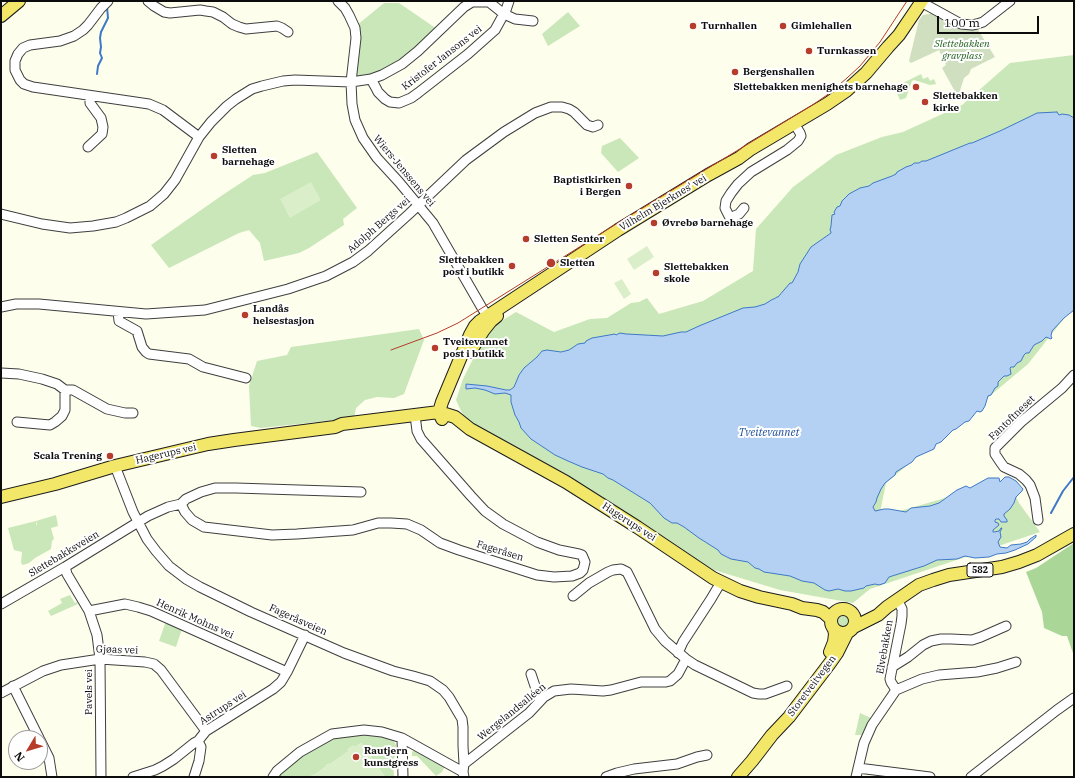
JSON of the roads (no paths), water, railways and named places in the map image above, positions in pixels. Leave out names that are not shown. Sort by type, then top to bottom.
[{"type":"main road","points":[[1,16],[16,2]]},
{"type":"main road","name":"Vilhelm Bjerknes' vei","points":[[443,416],[442,402],[475,326],[618,230],[708,175],[739,158],[846,91],[866,73],[899,35],[922,2]]},
{"type":"main road","name":"Hagerups vei","points":[[1,497],[55,484],[115,466],[208,444],[342,424],[415,418],[430,420],[443,416],[470,429],[566,482],[721,582],[740,591],[759,597],[823,612],[833,624]]},
{"type":"main road","name":"582","points":[[850,630],[878,615],[919,585],[949,574],[1002,567],[1019,562],[1037,555],[1074,534]]},
{"type":"main road","name":"Hagerups vei","points":[[792,604],[818,602],[845,610]]},
{"type":"main road","name":"582","points":[[845,610],[864,613],[887,607]]},
{"type":"main road","points":[[845,610],[855,616],[855,624],[850,630],[840,633],[833,624],[835,613],[845,610]]},
{"type":"main road","name":"Storetveitvegen","points":[[772,735],[783,717],[830,652],[835,634],[833,624]]},
{"type":"main road","name":"Storetveitvegen","points":[[738,777],[788,717],[837,654],[850,630]]},
{"type":"street","points":[[108,1],[88,25],[78,34],[60,41],[26,46],[18,54],[15,61],[16,74],[20,80],[24,84],[33,87],[149,104],[163,110],[199,137]]},
{"type":"street","points":[[148,1],[164,12],[200,10],[213,12],[236,26],[246,29],[277,26],[288,32]]},
{"type":"street","name":"Wiers-Jenssens vei","points":[[338,1],[345,8],[353,22],[355,32],[356,38],[351,82],[353,112],[363,138],[377,158],[433,223],[489,318]]},
{"type":"street","name":"Kristofer Jansons vei","points":[[372,79],[378,92],[390,102],[399,103],[408,100],[472,51],[488,36],[498,26],[509,1]]},
{"type":"street","points":[[922,2],[961,24],[972,25],[983,22],[1010,1]]},
{"type":"street","name":"Kristofer Jansons vei","points":[[1,214],[42,224],[70,228],[116,222],[150,206],[164,194],[175,180],[199,137],[211,122],[227,106],[246,93],[262,86],[283,80],[351,82],[372,79],[382,75],[402,64],[418,51],[464,7],[472,2],[489,2],[504,14],[516,19],[533,21]]},
{"type":"street","points":[[88,147],[102,134],[103,127],[101,118],[90,103],[90,96]]},
{"type":"street","name":"Adolph Bergs vei","points":[[1,307],[33,303],[146,314],[205,310],[274,293],[326,276],[352,262],[368,251],[466,160],[504,132],[540,110],[551,107],[562,107],[574,112],[587,125],[593,127],[598,125]]},
{"type":"street","points":[[744,208],[739,214],[729,216],[725,208],[726,201],[738,184],[751,172],[787,150],[798,141],[800,132],[794,123]]},
{"type":"street","points":[[118,312],[119,321],[137,331],[142,347],[146,352],[150,354],[189,359],[203,367],[246,378]]},
{"type":"street","points":[[1,373],[19,374],[42,379],[57,384],[65,390],[73,390],[107,410],[134,413]]},
{"type":"street","name":"Fantoftneset","points":[[1038,520],[1035,498],[1030,485],[1019,474],[1001,463],[995,454],[995,448],[1021,422],[1062,388],[1074,375]]},
{"type":"street","points":[[17,422],[50,425],[55,422],[62,416],[65,410],[65,390]]},
{"type":"street","name":"Fageråsen","points":[[181,504],[185,512],[192,520],[204,527],[272,535],[353,530],[378,523],[407,524],[421,530],[440,543],[537,575],[550,577],[572,576],[583,570],[585,562],[579,554],[559,550],[537,542],[502,524],[485,511],[421,439],[417,430],[415,418]]},
{"type":"street","name":"Fageråsveien","points":[[115,466],[133,512],[147,539],[169,566],[186,579],[251,612],[344,653],[375,666],[430,681],[443,690],[450,697],[462,719],[464,771]]},
{"type":"street","points":[[138,522],[168,507],[181,504],[193,495],[215,488],[361,492]]},
{"type":"street","name":"Slettebakksveien","points":[[1,604],[138,522]]},
{"type":"street","name":"Pavels vei","points":[[65,567],[67,574],[90,611],[97,635],[100,659],[101,777]]},
{"type":"street","points":[[573,596],[589,583],[608,572],[621,569],[627,572],[655,629],[678,653],[686,659],[695,665],[753,693],[765,694],[787,686]]},
{"type":"street","points":[[678,653],[683,642],[721,582]]},
{"type":"street","name":"Henrik Mohns vei","points":[[90,611],[125,604],[151,611],[287,672]]},
{"type":"street","name":"Elvebakken","points":[[896,690],[890,679],[902,616],[902,609],[900,605]]},
{"type":"street","points":[[892,667],[923,645],[932,641],[941,639],[972,640],[1006,626]]},
{"type":"street","name":"Astrups vei","points":[[133,777],[163,766],[198,741],[206,731],[273,689],[281,682],[287,672],[305,635]]},
{"type":"street","name":"Gjøas vei","points":[[1,694],[13,686],[43,671],[61,665],[100,659],[145,662],[154,664],[161,670],[206,731]]},
{"type":"street","name":"Wergelandsalléen","points":[[464,771],[530,713],[540,701],[549,694],[559,690],[571,689],[603,691],[640,682],[670,681],[678,674],[686,659]]},
{"type":"street","points":[[856,777],[864,743],[872,725],[896,690],[922,679],[939,674],[977,672],[1016,662]]},
{"type":"street","points":[[530,674],[540,701]]},
{"type":"street","points":[[13,686],[35,730]]},
{"type":"street","points":[[971,777],[1074,698]]},
{"type":"street","points":[[273,777],[277,771],[300,752],[332,734],[364,730],[382,732],[402,738],[464,771]]},
{"type":"street","points":[[402,738],[404,777]]},
{"type":"street","points":[[194,777],[199,761],[201,747],[198,741]]},
{"type":"street","points":[[606,777],[617,772],[678,764],[707,755]]},
{"type":"street","points":[[48,756],[52,777]]},
{"type":"street","points":[[858,768],[930,777]]},
{"type":"water","name":"Tveitevannet","points":[[1057,112],[1059,115],[1069,115],[1074,118],[1074,310],[1052,331],[1051,339],[1046,337],[1034,345],[1029,353],[1024,355],[1021,361],[1014,367],[1010,368],[1011,374],[1004,376],[998,382],[998,386],[991,395],[988,396],[982,411],[977,411],[969,421],[953,430],[941,442],[936,444],[934,449],[916,457],[912,462],[896,472],[895,475],[885,483],[881,489],[873,507],[875,511],[889,509],[906,512],[911,508],[930,506],[939,503],[957,490],[966,486],[970,488],[988,478],[999,478],[1000,482],[1005,477],[1009,477],[1016,481],[1023,489],[1016,497],[1010,509],[1004,514],[1007,522],[1001,522],[999,519],[996,519],[995,522],[999,525],[993,530],[993,532],[999,531],[1002,528],[1000,532],[1001,537],[998,542],[1000,547],[1007,548],[1011,545],[1027,542],[1036,535],[1036,537],[1028,544],[1006,553],[989,557],[975,558],[965,556],[957,559],[937,560],[924,566],[889,577],[885,583],[879,585],[875,584],[851,591],[838,589],[829,591],[825,590],[814,583],[802,581],[790,576],[764,572],[755,568],[748,562],[731,559],[721,554],[718,550],[684,527],[677,523],[672,523],[664,518],[650,503],[613,480],[603,474],[582,467],[555,455],[531,439],[521,428],[515,415],[511,402],[511,395],[505,393],[495,394],[475,388],[466,389],[466,384],[510,390],[514,387],[524,368],[542,351],[547,350],[561,352],[569,350],[578,344],[585,343],[592,338],[616,335],[620,333],[663,336],[686,332],[743,308],[765,304],[778,297],[790,283],[792,283],[798,272],[800,264],[811,247],[831,233],[832,215],[835,214],[834,212],[837,207],[840,206],[842,201],[849,194],[860,188],[869,186],[892,176],[914,163],[926,161],[972,143],[1037,113]]},
{"type":"waterway","points":[[97,74],[98,66],[102,58],[100,53],[101,32],[108,18],[107,7]]},
{"type":"waterway","points":[[1051,513],[1063,491],[1074,477]]},
{"type":"tram line","points":[[391,350],[437,333],[458,323],[621,221],[814,104],[827,95],[860,66],[880,42],[907,1]]},
{"type":"place","name":"Turnhallen","points":[[693,26]]},
{"type":"place","name":"Gimlehallen","points":[[783,26]]},
{"type":"place","name":"Turnkassen","points":[[809,51]]},
{"type":"place","name":"Bergenshallen","points":[[735,72]]},
{"type":"place","name":"Slettebakken menighets barnehage","points":[[916,87]]},
{"type":"place","name":"Slettebakken kirke","points":[[925,102]]},
{"type":"place","name":"Sletten barnehage","points":[[214,156]]},
{"type":"place","name":"Baptistkirken i Bergen","points":[[629,186]]},
{"type":"place","name":"Øvrebø barnehage","points":[[654,223]]},
{"type":"place","name":"Sletten Senter","points":[[526,239]]},
{"type":"place","name":"Sletten","points":[[551,263]]},
{"type":"place","name":"Slettebakken post i butikk","points":[[512,266]]},
{"type":"place","name":"Slettebakken skole","points":[[656,273]]},
{"type":"place","name":"Landås helsestasjon","points":[[245,315]]},
{"type":"place","name":"Tveitevannet post i butikk","points":[[435,348]]},
{"type":"place","name":"Scala Trening","points":[[110,456]]},
{"type":"place","name":"Rautjern kunstgress","points":[[356,757]]},
{"type":"park label","name":"Slettebakken gravplass","points":[[962,50]]}]
